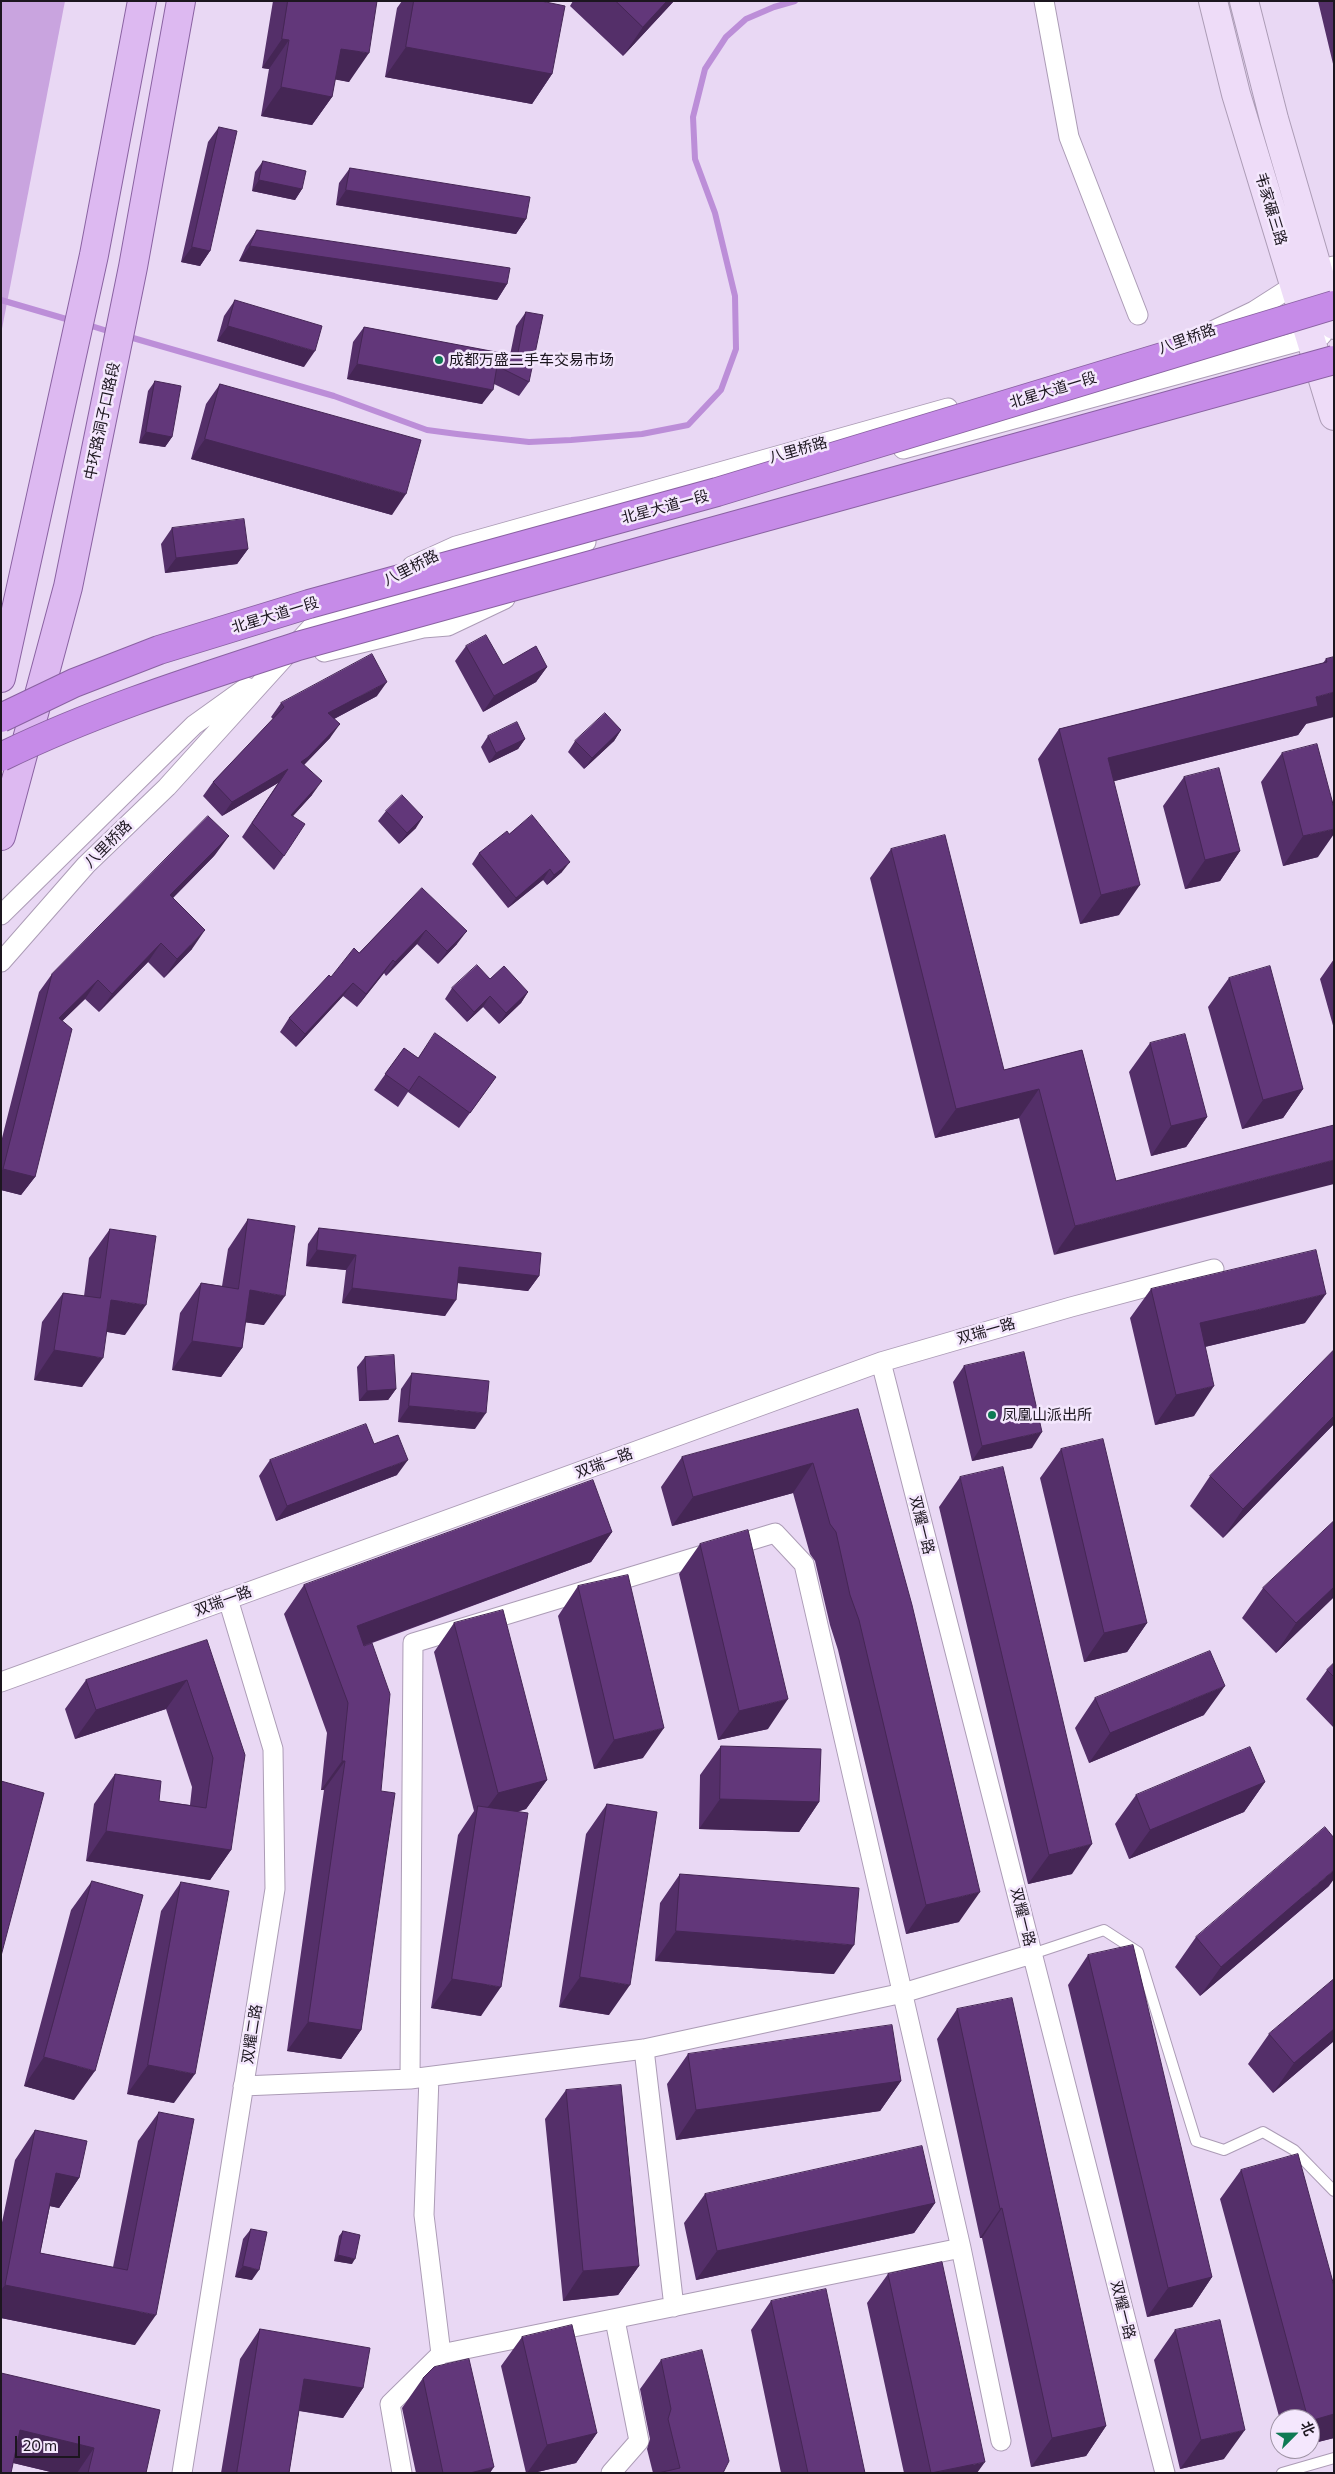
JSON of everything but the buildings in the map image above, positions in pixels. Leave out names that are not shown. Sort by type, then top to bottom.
[{"type":"highway","name":"北星大道一段","points":[[1,718],[74,683],[159,650],[309,604],[717,492],[1334,305]]},
{"type":"highway","points":[[1,757],[56,730],[156,692],[298,646],[1330,374]]},
{"type":"main road","points":[[1,678],[22,590],[65,381],[94,255],[142,1]]},
{"type":"main road","name":"中环路洞子口路段","points":[[1,836],[68,587],[133,267],[182,1]]},
{"type":"main road","name":"韦家碾三路","points":[[1213,1],[1236,94],[1294,286],[1321,336],[1330,374],[1334,416]]},
{"type":"main road","name":"韦家碾三路","points":[[1244,1],[1274,119],[1326,268],[1334,324]]},
{"type":"street","points":[[1044,1],[1070,137],[1138,315]]},
{"type":"street","name":"八里桥路","points":[[1,962],[86,865],[167,786],[320,618],[397,572],[456,546],[1196,339],[1254,311],[1326,268]]},
{"type":"street","name":"八里桥路","points":[[1,915],[194,725],[279,664],[329,625],[369,608],[468,577],[825,471],[1321,336]]},
{"type":"street","name":"八里桥路","points":[[279,664],[423,628],[448,626],[612,553],[1275,384],[1330,374]]},
{"type":"street","name":"双瑞一路","points":[[1,1682],[881,1362],[1071,1306],[1214,1269]]},
{"type":"street","name":"双耀一路","points":[[881,1362],[1165,2473]]},
{"type":"street","points":[[410,2080],[414,1643],[775,1533],[804,1564],[961,2248],[1001,2441]]},
{"type":"street","name":"双耀二路","points":[[182,2473],[275,1889],[273,1749],[228,1599]]},
{"type":"street","points":[[243,2086],[410,2080],[644,2048],[903,1993],[1032,1954]]},
{"type":"street","points":[[644,2048],[674,2308]]},
{"type":"street","points":[[429,2077],[424,2215],[441,2354]]},
{"type":"street","points":[[402,2473],[390,2404],[441,2354],[961,2248]]},
{"type":"street","points":[[611,2473],[640,2442],[615,2320]]},
{"type":"lane","points":[[1032,1954],[1104,1930],[1138,1952],[1196,2141],[1224,2150],[1263,2132],[1294,2150],[1334,2191]]},
{"type":"lane","points":[[1282,2473],[1334,2458]]},
{"type":"shaded area","points":[[1,1],[65,1],[1,334]]},
{"type":"waterway","points":[[126,336],[334,396],[427,430],[529,442],[642,434],[688,425],[721,390],[736,349],[735,296],[715,213],[695,159],[693,117],[705,69],[726,37],[746,19],[774,7],[795,1]]},
{"type":"waterway","points":[[1,300],[73,321]]},
{"type":"waterway","points":[[85,324],[114,333]]},
{"type":"place","name":"成都万盛二手车交易市场","points":[[439,360]]},
{"type":"place","name":"凤凰山派出所","points":[[992,1415]]}]
